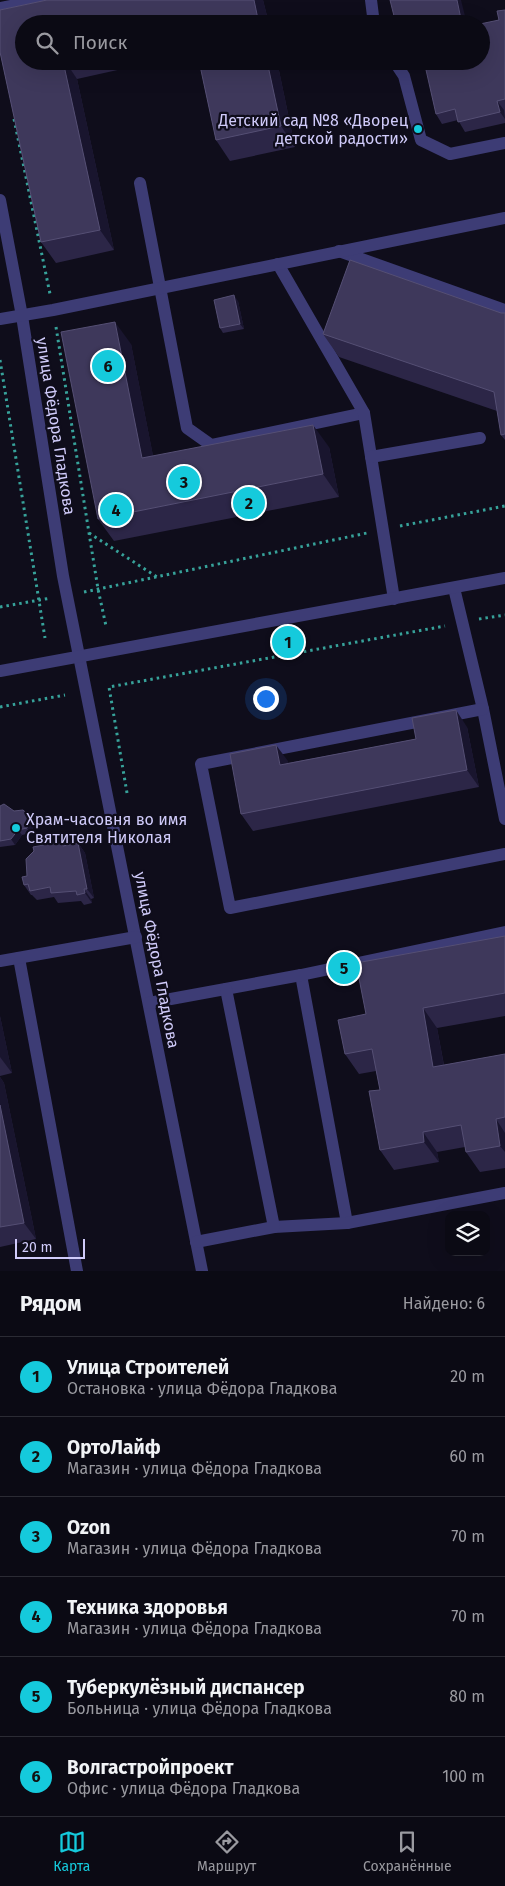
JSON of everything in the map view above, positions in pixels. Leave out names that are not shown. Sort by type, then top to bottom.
[{"type":"street","points":[[0,8],[42,0]]},
{"type":"street","points":[[371,0],[373,15]]},
{"type":"street","points":[[400,70],[404,76],[421,140],[450,154],[505,144]]},
{"type":"street","points":[[140,184],[188,428],[211,445],[364,413]]},
{"type":"street","name":"улица Фёдора Гладкова","points":[[0,200],[22,316],[63,576],[202,1271]]},
{"type":"street","points":[[0,319],[505,218]]},
{"type":"street","points":[[339,251],[505,310]]},
{"type":"street","points":[[278,264],[364,413],[394,599]]},
{"type":"street","points":[[371,458],[480,438]]},
{"type":"street","points":[[0,671],[505,578]]},
{"type":"street","points":[[454,588],[483,709],[505,819]]},
{"type":"street","points":[[483,709],[202,764],[230,908],[505,854]]},
{"type":"street","points":[[149,1004],[301,975],[505,932]]},
{"type":"street","points":[[0,961],[136,937]]},
{"type":"street","points":[[19,958],[77,1271]]},
{"type":"street","points":[[301,975],[347,1223]]},
{"type":"street","points":[[226,989],[274,1227]]},
{"type":"street","points":[[196,1242],[274,1227],[347,1223],[505,1193]]},
{"type":"path","points":[[0,360],[45,638]]},
{"type":"path","points":[[106,626],[98,589],[505,506]]},
{"type":"path","points":[[89,532],[157,577]]},
{"type":"path","points":[[109,687],[505,614]]},
{"type":"path","points":[[0,707],[65,695]]},
{"type":"building","points":[[47,0],[254,0],[257,15],[15,15],[15,70],[65,70],[100,230],[41,242],[0,52],[0,10]]},
{"type":"building","points":[[390,0],[457,0],[460,15],[394,15]]},
{"type":"building","points":[[505,10],[505,99],[497,101],[500,112],[458,122],[455,109],[436,114],[426,70],[490,70],[490,22],[499,20],[497,11]]},
{"type":"building","points":[[201,70],[269,70],[281,126],[216,140]]},
{"type":"building","points":[[350,260],[505,313],[505,434],[501,435],[494,392],[323,334]]},
{"type":"building","points":[[234,295],[240,324],[220,328],[214,300]]},
{"type":"building","points":[[115,322],[142,458],[313,425],[323,474],[98,519],[61,332]]},
{"type":"building","points":[[456,710],[467,770],[241,814],[230,754],[276,745],[280,765],[416,739],[412,718]]},
{"type":"building","name":"Храм-часовня во имя Святителя Николая","points":[[4,804],[14,811],[23,810],[31,817],[27,828],[18,830],[11,839],[0,841],[0,806]]},
{"type":"building","points":[[62,841],[63,846],[78,843],[87,889],[84,889],[85,893],[77,895],[76,891],[51,893],[50,887],[30,891],[28,884],[24,885],[22,877],[27,876],[26,859],[34,851],[33,847]]},
{"type":"building","points":[[505,936],[505,993],[423,1008],[433,1067],[505,1054],[505,1117],[496,1119],[500,1146],[466,1152],[461,1125],[423,1132],[424,1142],[380,1150],[369,1091],[380,1090],[372,1049],[345,1054],[338,1020],[366,1014],[356,963]]},
{"type":"building","points":[[0,1105],[24,1223],[0,1227]]},
{"type":"place","name":"Детский сад №8 «Дворец детской радости»","points":[[418,129]]},
{"type":"place","name":"Волгастройпроект","points":[[108,366]]},
{"type":"place","name":"Ozon","points":[[184,482]]},
{"type":"place","name":"ОртоЛайф","points":[[249,503]]},
{"type":"place","name":"Техника здоровья","points":[[116,510]]},
{"type":"place","name":"Улица Строителей","points":[[288,642]]},
{"type":"place","name":"Храм-часовня во имя Святителя Николая","points":[[16,828]]},
{"type":"place","name":"Туберкулёзный диспансер","points":[[344,968]]}]
